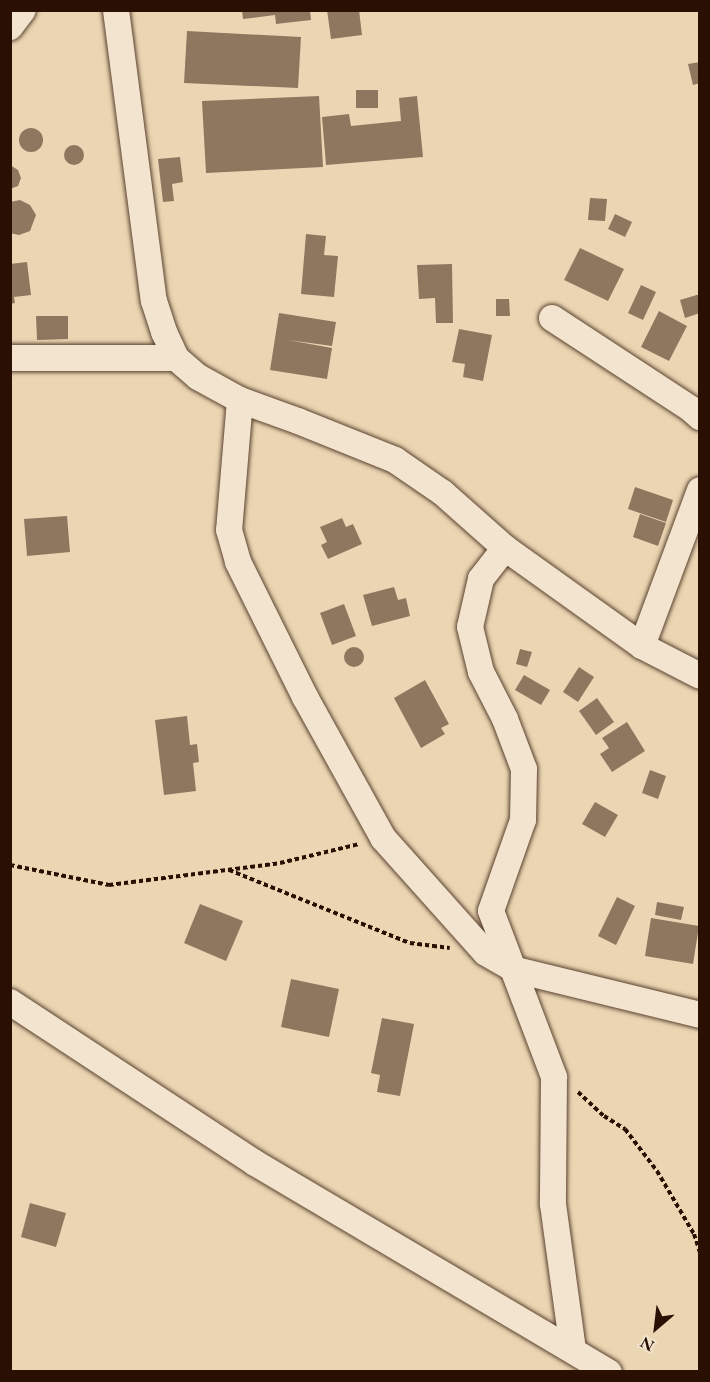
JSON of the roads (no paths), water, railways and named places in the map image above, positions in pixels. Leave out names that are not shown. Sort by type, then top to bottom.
[{"type":"street","points":[[10,27],[23,10]]},
{"type":"street","points":[[116,10],[154,301],[164,332],[176,358],[198,377],[240,400],[298,420],[395,460],[442,493],[504,548],[642,646],[699,676]]},
{"type":"street","points":[[552,318],[691,409],[699,417]]},
{"type":"street","points":[[10,358],[176,358]]},
{"type":"street","points":[[240,400],[228,530],[238,562],[305,696],[383,838],[486,953],[516,969],[699,1015]]},
{"type":"street","points":[[642,646],[699,490]]},
{"type":"street","points":[[504,548],[481,579],[470,627],[482,672],[505,719],[524,769],[523,820],[491,911],[516,969],[554,1077],[553,1204],[573,1350]]},
{"type":"street","points":[[10,1002],[255,1163],[609,1371]]}]
